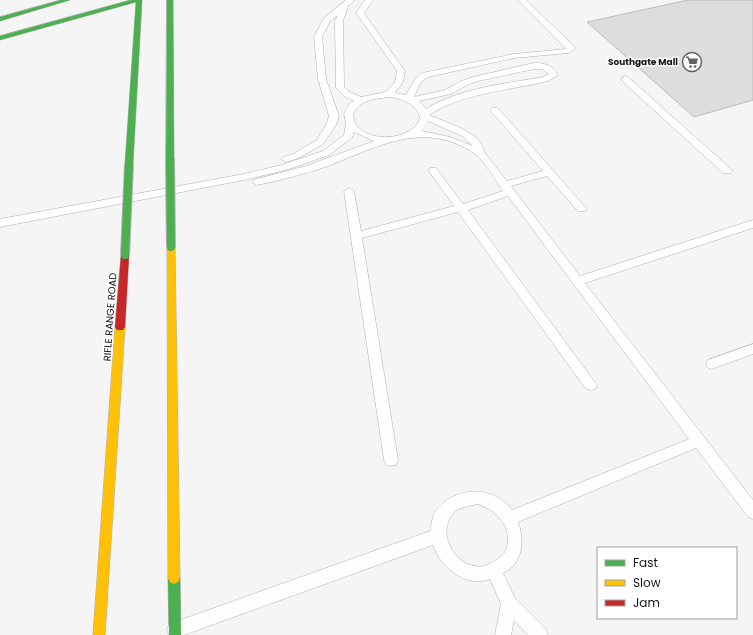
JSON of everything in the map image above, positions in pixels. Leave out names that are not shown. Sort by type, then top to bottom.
[{"type":"main road","points":[[0,19],[67,0]]},
{"type":"main road","points":[[0,38],[138,0]]},
{"type":"main road","name":"RIFLE RANGE ROAD","points":[[98,635],[125,255],[138,0]]},
{"type":"main road","points":[[170,0],[170,158],[175,632]]},
{"type":"lane","points":[[369,0],[360,14],[401,71],[399,82],[389,94]]},
{"type":"lane","points":[[410,99],[418,79],[425,75],[514,56],[568,51],[572,48],[522,0]]},
{"type":"lane","points":[[349,2],[339,20],[340,88],[347,94],[360,100]]},
{"type":"lane","points":[[208,183],[296,156],[320,142],[332,125],[334,116],[322,79],[318,37],[327,20],[349,2]]},
{"type":"lane","points":[[208,183],[245,184],[287,176],[319,166],[361,148],[412,134],[420,128],[425,115],[433,106],[453,99],[545,79],[554,75],[552,70],[544,66],[534,66],[476,79],[464,83],[448,92],[410,99]]},
{"type":"lane","points":[[625,79],[727,171]]},
{"type":"lane","points":[[334,116],[350,110],[360,100],[376,95],[389,94],[410,99],[420,106],[425,115],[472,138],[479,146],[480,153]]},
{"type":"lane","points":[[0,223],[244,177],[283,168],[326,153],[349,136],[350,124],[348,117],[350,110]]},
{"type":"lane","points":[[495,110],[582,209]]},
{"type":"lane","points":[[350,124],[364,136],[389,140]]},
{"type":"lane","points":[[412,134],[433,135],[467,145],[480,153],[753,512]]},
{"type":"lane","points":[[433,170],[591,385]]},
{"type":"lane","points":[[356,236],[461,208],[549,172]]},
{"type":"lane","points":[[348,191],[391,460]]},
{"type":"lane","points":[[578,281],[753,224]]},
{"type":"lane","points":[[712,364],[753,350]]},
{"type":"lane","points":[[510,518],[699,440]]},
{"type":"lane","points":[[476,497],[489,500],[501,507],[510,518],[514,529],[515,542],[512,554],[504,564],[494,571],[481,573],[468,572],[457,567],[447,558],[440,548],[437,536],[438,523],[443,512],[452,503],[464,498],[476,497]]},
{"type":"lane","points":[[175,632],[437,536]]},
{"type":"lane","points":[[494,571],[509,604],[540,635]]},
{"type":"lane","points":[[503,635],[509,604]]},
{"type":"building","name":"Southgate Mall","points":[[688,0],[753,0],[753,100],[694,117],[587,22]]},
{"type":"traffic: fast","points":[[0,19],[67,0]]},
{"type":"traffic: fast","points":[[0,38],[137,0]]},
{"type":"traffic: fast","points":[[129,164],[139,0]]},
{"type":"traffic: fast","points":[[170,0],[170,158]]},
{"type":"traffic: fast","points":[[170,158],[171,247]]},
{"type":"traffic: fast","points":[[125,255],[129,164]]},
{"type":"traffic: fast","points":[[174,578],[175,635]]},
{"type":"traffic: slow","points":[[171,247],[174,578]]},
{"type":"traffic: slow","points":[[99,635],[120,327]]},
{"type":"traffic: jam","points":[[120,327],[125,255]]},
{"type":"place","name":"Southgate Mall","points":[[692,62]]}]
